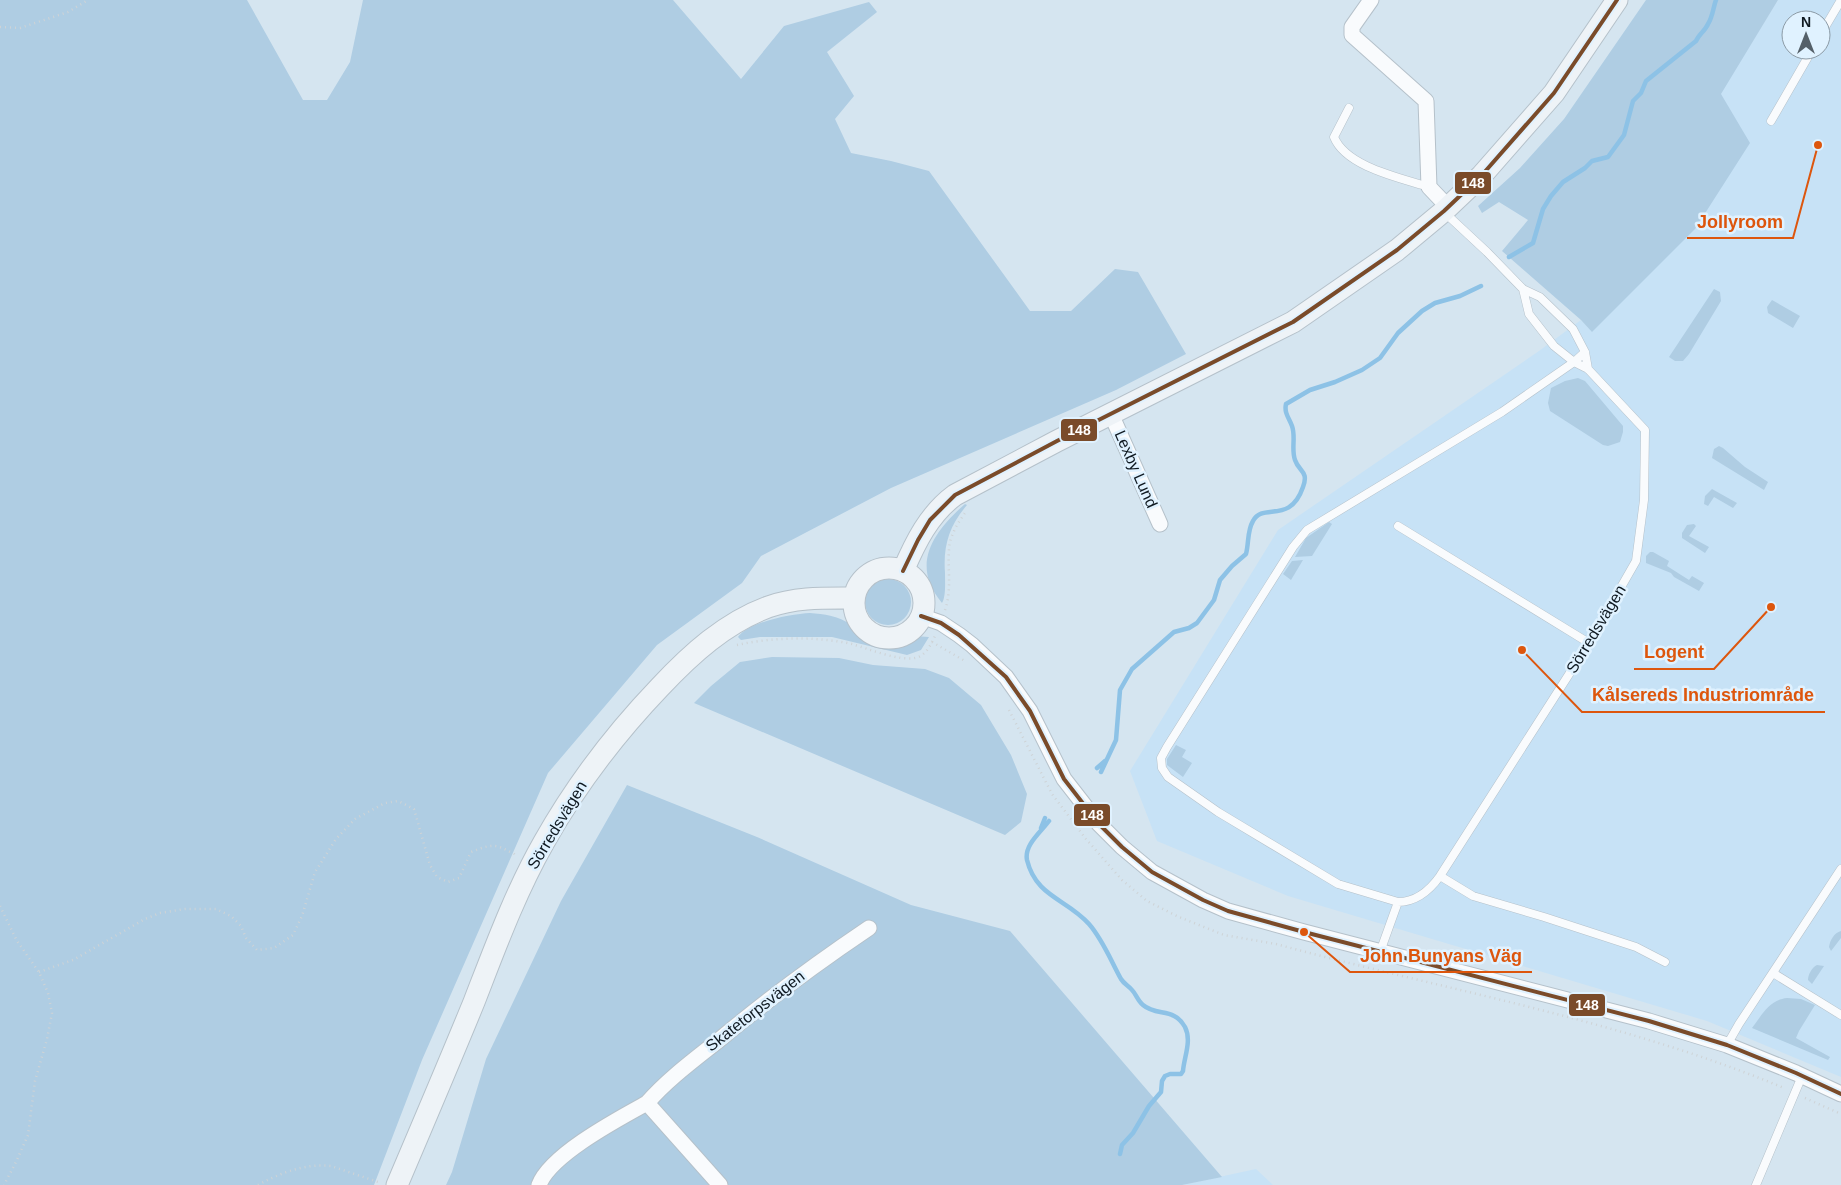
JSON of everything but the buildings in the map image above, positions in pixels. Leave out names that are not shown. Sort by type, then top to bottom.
[{"type":"street","points":[[1371,0],[1352,27],[1352,35],[1426,101],[1428,187],[1446,209]]},
{"type":"street","points":[[903,571],[910,552],[928,521],[947,501],[974,483],[1293,322],[1376,266],[1446,209],[1482,175],[1554,93],[1617,0]]},
{"type":"street","name":"Lexby Lund","points":[[1111,414],[1160,524]]},
{"type":"street","points":[[931,619],[914,626],[904,634],[892,638],[880,637],[868,631],[859,622],[854,611],[854,598],[860,583],[872,572],[887,568],[903,571],[916,580],[921,590],[924,606],[931,619],[972,644],[1017,689],[1064,779],[1099,824],[1122,847],[1152,872],[1203,900],[1228,910],[1380,952],[1640,1019],[1727,1045],[1841,1094]]},
{"type":"street","name":"Sörredsvägen","points":[[398,1185],[446,1072],[509,914],[543,843],[566,805],[617,735],[676,670],[709,641],[730,626],[768,607],[792,601],[814,598],[854,598]]},
{"type":"street","name":"Skatetorpsvägen","points":[[538,1185],[548,1170],[560,1159],[614,1121],[647,1103],[661,1086],[733,1028],[810,968],[869,928]]},
{"type":"street","points":[[647,1103],[720,1185]]},
{"type":"lane","points":[[1831,17],[1841,0]]},
{"type":"lane","points":[[1770,121],[1806,60]]},
{"type":"lane","points":[[1349,108],[1334,137],[1337,145],[1346,154],[1369,167],[1428,187]]},
{"type":"lane","points":[[1446,209],[1523,289],[1540,297],[1573,330],[1585,352],[1588,369]]},
{"type":"lane","name":"Sörredsvägen","points":[[1398,902],[1414,900],[1434,885],[1589,643],[1636,561],[1644,500],[1645,430],[1588,369],[1574,362],[1554,346],[1529,314],[1523,289]]},
{"type":"lane","points":[[1380,952],[1398,902],[1338,884],[1218,812],[1168,777],[1162,768],[1161,758],[1288,555],[1307,530],[1502,412],[1574,362],[1585,352]]},
{"type":"lane","points":[[1398,526],[1589,643]]},
{"type":"lane","points":[[1727,1045],[1841,869]]},
{"type":"lane","points":[[1440,876],[1473,896],[1544,917],[1636,948],[1666,962]]},
{"type":"lane","points":[[1773,973],[1841,1015]]},
{"type":"lane","points":[[1756,1185],[1802,1076]]},
{"type":"path","points":[[0,27],[20,28],[68,12],[88,0]]},
{"type":"path","points":[[734,646],[764,640],[810,639],[850,644],[896,656],[915,658],[926,651],[932,642],[931,619],[949,595],[951,541],[959,521],[970,506]]},
{"type":"path","points":[[38,972],[73,960],[145,919],[160,913],[185,909],[216,909],[231,916],[241,926],[246,938],[257,950],[274,948],[293,935],[302,916],[315,872],[336,839],[355,819],[385,803],[398,802],[414,809],[430,865],[436,877],[448,882],[459,878],[471,852],[484,847],[498,845],[514,854],[526,878]]},
{"type":"path","points":[[0,906],[17,941],[38,972],[48,993],[52,1013],[35,1081],[28,1136],[4,1185]]},
{"type":"path","points":[[258,1185],[268,1179],[303,1167],[323,1165],[331,1166],[384,1185]]},
{"type":"shaded area","points":[[0,0],[247,0],[303,100],[327,100],[350,62],[363,0],[673,0],[741,79],[784,26],[869,2],[877,12],[827,52],[854,96],[835,119],[851,153],[929,171],[1030,311],[1071,311],[1115,269],[1138,272],[1186,354],[1116,390],[891,488],[761,556],[742,583],[657,645],[548,773],[422,1060],[374,1185],[0,1185]]},
{"type":"shaded area","points":[[1646,0],[1778,0],[1721,94],[1750,143],[1695,229],[1592,332],[1581,320],[1502,251],[1528,220],[1499,202],[1482,213],[1478,206],[1520,168],[1564,119]]},
{"type":"shaded area","points":[[1778,0],[1841,0],[1841,1077],[1707,1021],[1288,896],[1157,841],[1130,771],[1278,530],[1539,351],[1581,320],[1592,331],[1720,94]]},
{"type":"shaded area","points":[[1714,289],[1720,292],[1721,301],[1689,354],[1683,361],[1675,361],[1669,357]]},
{"type":"shaded area","points":[[1772,300],[1800,316],[1793,328],[1768,313],[1767,307]]},
{"type":"shaded area","points":[[1578,378],[1585,381],[1623,426],[1620,442],[1608,446],[1603,445],[1550,411],[1548,403],[1551,388],[1565,381]]},
{"type":"shaded area","points":[[1719,446],[1745,467],[1768,482],[1764,490],[1712,458],[1714,449]]},
{"type":"shaded area","points":[[1712,489],[1737,503],[1733,508],[1714,497],[1708,506],[1704,504],[1705,496]]},
{"type":"shaded area","points":[[965,504],[967,505],[956,521],[946,545],[945,593],[942,603],[932,589],[928,575],[927,562],[929,550],[943,526]]},
{"type":"shaded area","points":[[1329,522],[1332,524],[1312,556],[1295,557],[1306,538]]},
{"type":"shaded area","points":[[1694,524],[1696,526],[1689,536],[1709,547],[1705,553],[1682,538],[1682,533],[1687,525]]},
{"type":"shaded area","points":[[1653,552],[1669,561],[1667,566],[1689,580],[1692,576],[1704,583],[1699,591],[1674,577],[1671,573],[1646,563],[1646,556]]},
{"type":"shaded area","points":[[1303,560],[1291,580],[1283,574],[1292,561]]},
{"type":"shaded area","points":[[888,579],[901,583],[907,589],[911,602],[907,615],[901,621],[888,625],[875,621],[869,615],[865,602],[869,589],[875,583]]},
{"type":"shaded area","points":[[810,613],[842,619],[862,636],[876,644],[888,645],[911,638],[929,637],[921,650],[907,655],[832,637],[760,637],[741,640],[738,637],[743,632],[760,623],[792,615]]},
{"type":"shaded area","points":[[772,657],[839,658],[873,665],[925,669],[949,678],[981,705],[1011,755],[1027,794],[1021,822],[1005,835],[694,703],[740,662]]},
{"type":"shaded area","points":[[1176,745],[1186,750],[1182,757],[1192,763],[1183,777],[1167,765],[1167,759]]},
{"type":"shaded area","points":[[627,785],[757,837],[911,905],[1010,931],[1222,1177],[1182,1185],[446,1185],[452,1172],[486,1059],[561,901]]},
{"type":"shaded area","points":[[1841,931],[1841,938],[1831,951],[1829,947],[1831,939],[1836,933]]},
{"type":"shaded area","points":[[1817,965],[1824,966],[1812,984],[1808,980],[1809,976],[1812,969]]},
{"type":"shaded area","points":[[1787,998],[1801,999],[1815,1005],[1796,1038],[1830,1057],[1828,1060],[1752,1028],[1771,1005]]},
{"type":"shaded area","points":[[1256,1169],[1273,1185],[1182,1185]]},
{"type":"waterway","points":[[1509,257],[1533,243],[1543,209],[1563,182],[1585,168],[1592,161],[1608,157],[1624,135],[1633,101],[1641,93],[1646,81],[1696,41],[1710,21],[1716,0]]},
{"type":"waterway","points":[[1101,772],[1116,740],[1120,690],[1132,669],[1174,632],[1189,628],[1197,623],[1214,600],[1220,580],[1246,554],[1250,529],[1257,516],[1284,509],[1291,506],[1298,499],[1305,478],[1294,456],[1293,430],[1286,413],[1286,404],[1310,390],[1335,382],[1362,370],[1380,358],[1398,333],[1422,311],[1435,303],[1460,296],[1481,286]]},
{"type":"waterway","points":[[1097,768],[1105,761]]},
{"type":"waterway","points":[[1041,828],[1045,818]]},
{"type":"waterway","points":[[1049,821],[1034,839],[1027,854],[1031,872],[1037,882],[1089,924],[1103,944],[1121,979],[1141,1003],[1148,1009],[1171,1014],[1176,1017],[1181,1021],[1187,1032],[1188,1043],[1183,1071],[1181,1074],[1165,1076],[1162,1081],[1161,1092],[1149,1106],[1133,1133],[1122,1145],[1120,1154]]},
{"type":"transit line","name":"148","points":[[903,571],[930,520],[955,495],[1057,441],[1293,322],[1397,250],[1444,211],[1482,175],[1554,93],[1617,0]]},
{"type":"transit line","name":"148","points":[[921,616],[941,623],[959,635],[1006,677],[1030,711],[1064,779],[1099,824],[1122,847],[1152,872],[1203,900],[1228,911],[1304,932],[1649,1021],[1727,1045],[1796,1073],[1841,1094]]},
{"type":"place","name":"Jollyroom","points":[[1818,145]]},
{"type":"place","name":"Logent","points":[[1771,607]]},
{"type":"place","name":"Kålsereds Industriområde","points":[[1522,650]]},
{"type":"place","name":"John Bunyans Väg","points":[[1304,932]]}]
